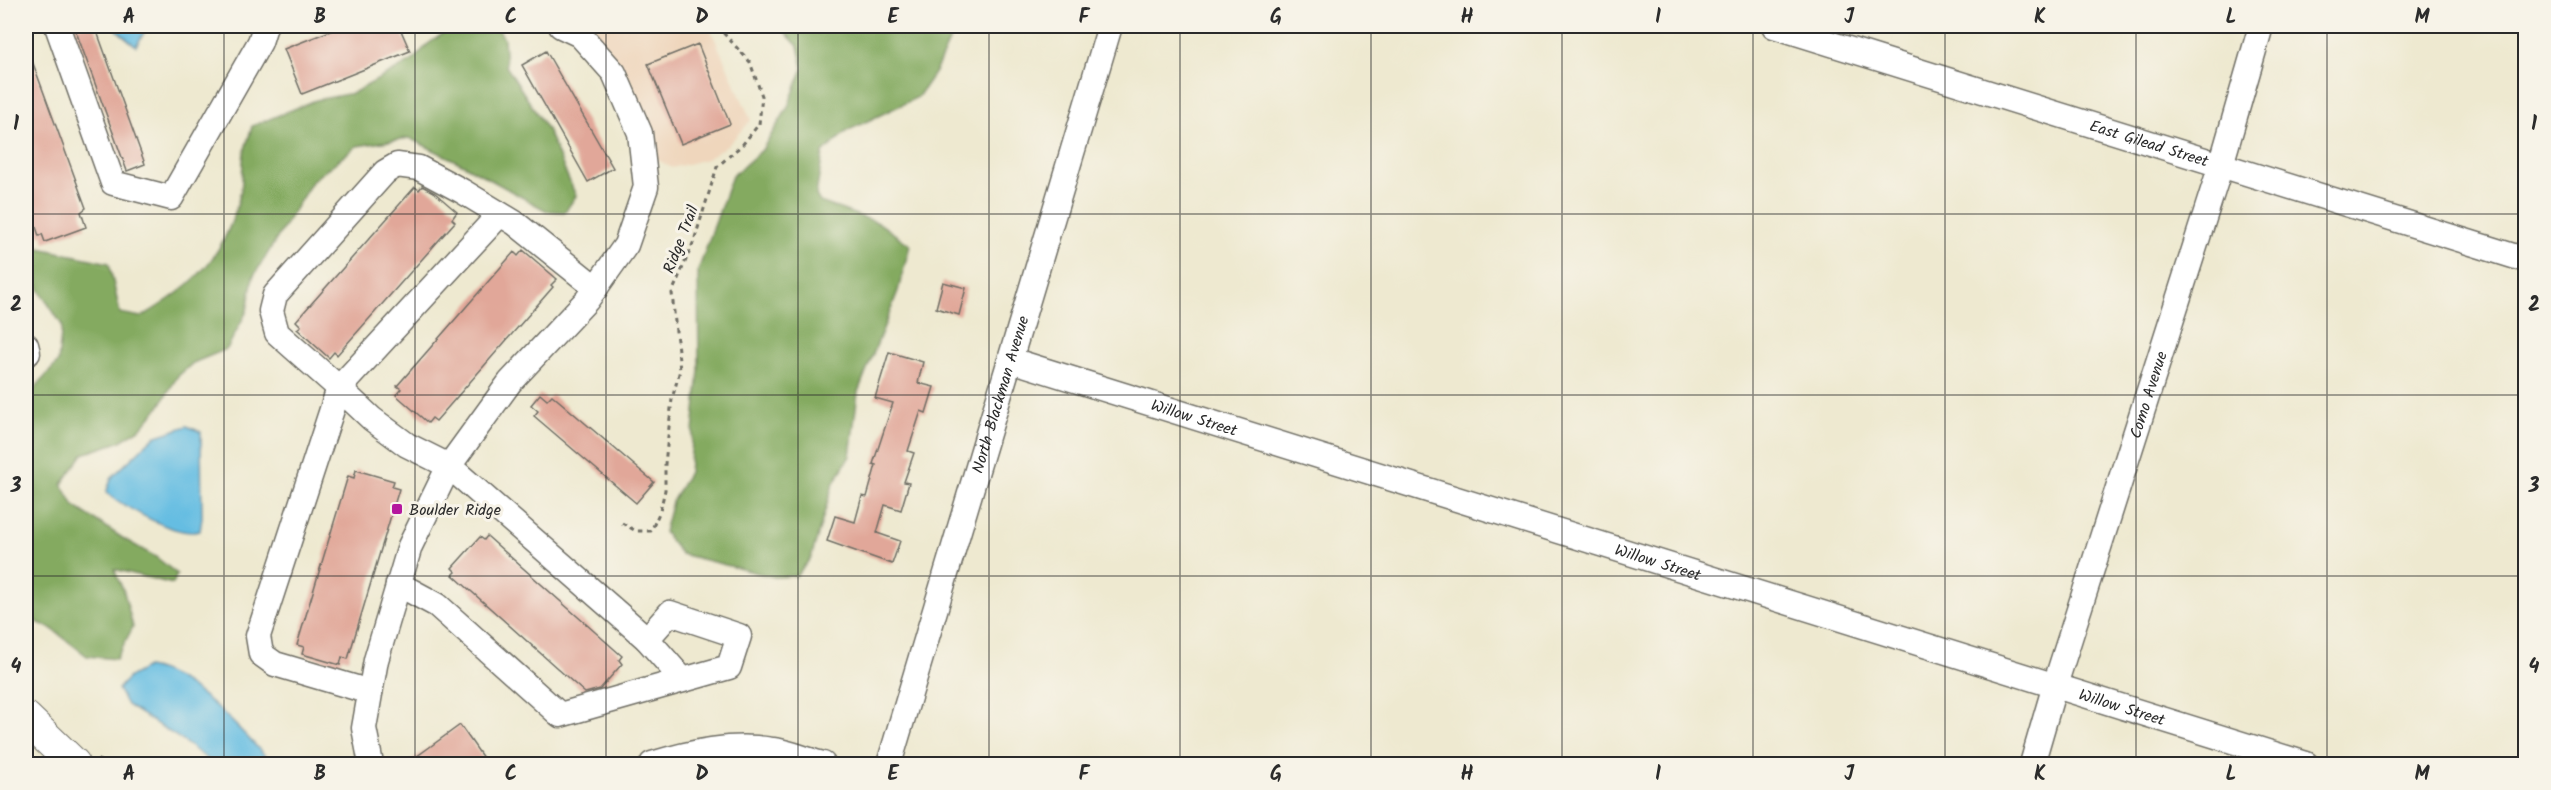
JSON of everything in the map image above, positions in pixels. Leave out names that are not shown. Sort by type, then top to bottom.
[{"type":"main road","points":[[26,718],[74,765]]},
{"type":"street","points":[[57,26],[112,183],[171,198],[260,42],[265,26]]},
{"type":"street","points":[[371,765],[364,728],[370,692],[376,660],[410,546],[449,466],[510,382],[587,300],[626,244],[645,187],[640,133],[614,73],[580,35],[561,26]]},
{"type":"street","name":"North Blackman Avenue","points":[[889,765],[1110,26]]},
{"type":"street","name":"East Gilead Street","points":[[1774,26],[2526,260]]},
{"type":"street","name":"Como Avenue","points":[[2032,765],[2055,685],[2221,165],[2261,26]]},
{"type":"street","points":[[596,288],[501,214],[420,168],[397,165],[385,172],[275,295],[271,311],[277,333],[372,419],[407,445],[449,466],[647,639],[682,680]]},
{"type":"street","points":[[370,692],[275,664],[261,654],[258,636],[339,387],[501,214]]},
{"type":"street","points":[[26,345],[28,353],[26,354]]},
{"type":"street","name":"Willow Street","points":[[1011,360],[2306,765]]},
{"type":"street","points":[[399,584],[437,605],[560,715],[729,667],[739,636],[670,613],[647,639]]},
{"type":"street","points":[[652,765],[686,753],[723,748],[774,750],[823,765]]},
{"type":"path","name":"Ridge Trail","points":[[622,523],[636,531],[651,531],[660,512],[665,490],[665,464],[672,399],[680,369],[672,293],[694,241],[717,167],[743,144],[759,124],[762,96],[750,62],[717,26]]},
{"type":"shaded area","points":[[591,26],[709,26],[751,120],[729,144],[707,159],[672,168],[653,157],[645,121],[631,82]]},
{"type":"green space","points":[[497,26],[504,39],[506,66],[547,129],[576,196],[565,212],[547,211],[409,138],[357,146],[313,180],[253,277],[247,311],[227,349],[193,363],[177,377],[159,407],[140,429],[119,442],[83,454],[62,484],[74,506],[156,557],[177,574],[173,584],[114,569],[124,592],[133,627],[116,659],[87,656],[52,629],[26,617],[26,398],[58,362],[62,325],[39,290],[33,259],[34,247],[109,263],[120,313],[141,317],[178,293],[193,280],[218,250],[235,213],[241,190],[244,153],[252,126],[316,100],[353,93],[412,61],[428,44],[451,28]]},
{"type":"green space","points":[[779,26],[956,26],[935,72],[918,97],[847,131],[823,153],[816,195],[820,202],[879,223],[910,245],[898,291],[858,392],[850,456],[833,484],[811,558],[796,576],[774,577],[681,554],[664,532],[672,502],[689,472],[699,371],[698,271],[732,176],[762,150],[787,109],[803,68],[798,46]]},
{"type":"water","points":[[115,26],[148,26],[136,46]]},
{"type":"water","points":[[187,426],[201,432],[202,518],[200,531],[190,532],[165,526],[152,520],[106,493],[112,477],[154,437]]},
{"type":"water","points":[[147,667],[164,672],[181,681],[215,705],[245,734],[271,762],[270,764],[214,764],[179,738],[127,705],[118,689],[129,677]]},
{"type":"building","points":[[74,26],[95,26],[145,164],[127,171]]},
{"type":"building","points":[[343,26],[399,26],[410,51],[302,94],[284,49]]},
{"type":"building","points":[[698,44],[730,124],[681,144],[648,64]]},
{"type":"building","points":[[27,47],[86,208],[81,212],[86,227],[45,242],[42,234],[39,236],[36,227],[31,228],[26,213]]},
{"type":"building","points":[[546,51],[613,168],[588,182],[522,65]]},
{"type":"building","points":[[422,186],[435,193],[457,212],[452,219],[455,222],[337,355],[334,352],[329,358],[297,329],[301,326],[296,321],[415,187],[419,190]]},
{"type":"building","points":[[523,250],[557,279],[551,285],[553,287],[436,421],[432,418],[428,423],[396,395],[401,389],[397,386],[514,252],[518,256]]},
{"type":"building","points":[[943,282],[966,288],[959,315],[936,308]]},
{"type":"building","points":[[889,352],[923,362],[918,383],[934,387],[926,413],[921,411],[908,451],[914,453],[904,482],[909,483],[901,510],[885,505],[877,533],[900,541],[892,564],[827,541],[835,516],[855,522],[862,496],[867,497],[876,465],[873,464],[893,403],[875,398]]},
{"type":"building","points":[[540,394],[547,400],[552,395],[654,482],[636,503],[534,416],[538,411],[531,405]]},
{"type":"building","points":[[356,470],[394,481],[392,487],[399,489],[348,659],[342,657],[340,665],[302,654],[304,647],[297,645],[348,476],[354,478]]},
{"type":"building","points":[[487,536],[622,656],[619,660],[622,664],[600,689],[585,693],[453,575],[456,572],[452,568],[480,537],[484,540]]},
{"type":"building","points":[[460,725],[488,765],[405,765]]},
{"type":"place","name":"Boulder Ridge","points":[[397,509]]}]
